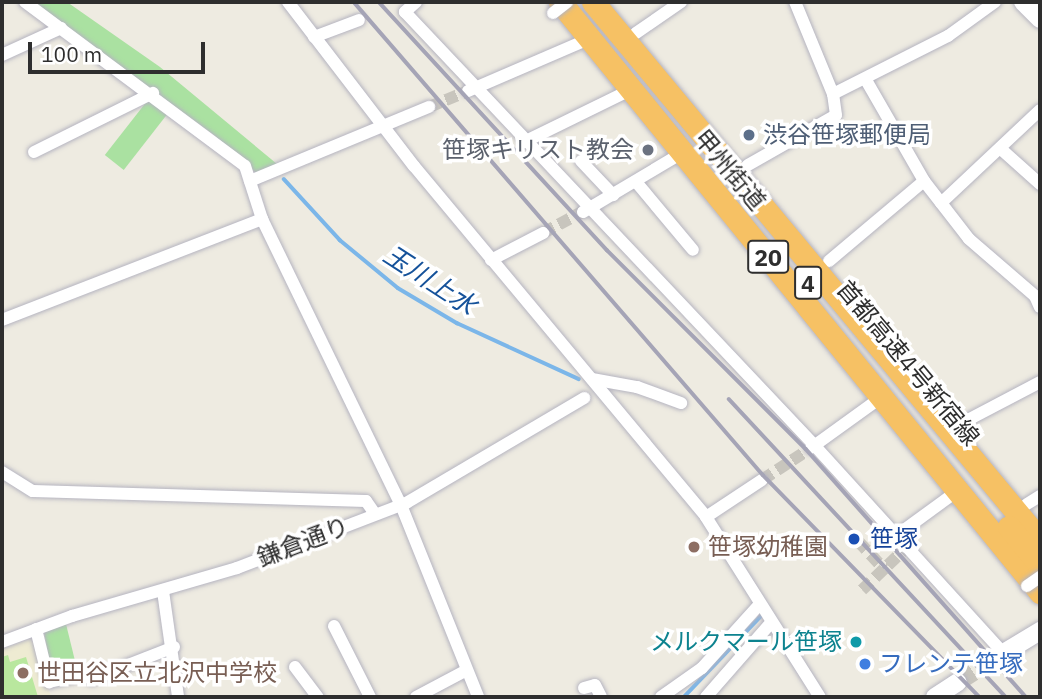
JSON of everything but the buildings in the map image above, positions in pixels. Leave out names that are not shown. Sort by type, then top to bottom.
[{"type":"highway","name":"首都高速4号新宿線","points":[[593,2],[1040,541]]},
{"type":"highway","name":"甲州街道","points":[[610,2],[961,423],[1037,510]]},
{"type":"highway","name":"首都高速4号新宿線","points":[[564,6],[1040,565]]},
{"type":"highway","name":"甲州街道","points":[[564,6],[630,90],[960,489],[1036,587]]},
{"type":"street","points":[[25,2],[153,93],[245,166],[256,178],[262,219],[401,505],[465,671],[478,697]]},
{"type":"street","points":[[288,2],[491,260],[706,517],[719,544],[769,623],[820,697]]},
{"type":"street","points":[[416,2],[407,5],[405,12],[472,90],[897,535],[998,652],[1040,631]]},
{"type":"street","points":[[636,33],[681,2]]},
{"type":"street","points":[[748,165],[836,115],[833,94],[795,2]]},
{"type":"street","points":[[833,94],[866,80],[948,36],[995,2]]},
{"type":"street","points":[[1023,2],[1040,19]]},
{"type":"street","points":[[314,37],[359,20]]},
{"type":"street","points":[[2,55],[61,28]]},
{"type":"street","points":[[472,90],[589,39]]},
{"type":"street","points":[[866,80],[924,181],[969,239],[1035,296],[1040,307]]},
{"type":"street","points":[[524,142],[630,90]]},
{"type":"street","points":[[34,152],[153,93]]},
{"type":"street","points":[[256,178],[429,107]]},
{"type":"street","points":[[941,203],[1002,150],[1040,110]]},
{"type":"street","points":[[1002,150],[1040,184]]},
{"type":"street","points":[[585,211],[637,183],[682,153]]},
{"type":"street","points":[[581,161],[613,195]]},
{"type":"street","points":[[828,261],[924,181]]},
{"type":"street","points":[[637,183],[693,250]]},
{"type":"street","points":[[2,320],[262,219]]},
{"type":"street","points":[[491,260],[543,233]]},
{"type":"street","points":[[592,379],[637,387],[681,403]]},
{"type":"street","points":[[961,423],[1040,382]]},
{"type":"street","points":[[616,407],[637,387]]},
{"type":"street","points":[[813,447],[883,396]]},
{"type":"street","name":"鎌倉通り","points":[[2,642],[36,629],[237,568],[401,505],[584,398]]},
{"type":"street","points":[[2,472],[33,491],[366,501],[375,514]]},
{"type":"street","points":[[706,517],[762,480]]},
{"type":"street","points":[[897,535],[960,489]]},
{"type":"street","points":[[1036,587],[1040,577]]},
{"type":"street","points":[[163,591],[174,647],[178,697]]},
{"type":"street","points":[[661,697],[702,668],[759,607]]},
{"type":"street","points":[[706,697],[769,623]]},
{"type":"street","points":[[334,626],[370,697]]},
{"type":"street","points":[[36,629],[49,682],[82,675],[92,679],[174,647]]},
{"type":"street","points":[[295,667],[318,697]]},
{"type":"street","points":[[416,697],[465,671]]},
{"type":"street","points":[[935,697],[958,682]]},
{"type":"street","points":[[584,688],[595,685],[601,697]]},
{"type":"shaded area","name":"世田谷区立北沢中学校","points":[[33,638],[51,697],[2,697],[2,649]]},
{"type":"green space","points":[[31,2],[67,2],[160,67],[277,164],[256,173],[214,135]]},
{"type":"green space","points":[[151,96],[170,111],[124,170],[105,155]]},
{"type":"green space","points":[[66,624],[77,669],[52,674],[44,632]]},
{"type":"green space","points":[[8,655],[10,662],[26,657],[38,697],[2,697],[2,657]]},
{"type":"waterway","name":"玉川上水","points":[[284,179],[340,240],[398,288],[457,323],[579,379]]},
{"type":"waterway","name":"玉川上水","points":[[684,697],[763,614]]},
{"type":"tunnel","points":[[429,107],[468,91]]},
{"type":"tunnel","points":[[543,233],[582,212]]},
{"type":"tunnel","points":[[762,480],[811,448]]},
{"type":"tunnel","points":[[858,541],[884,569]]},
{"type":"tunnel","points":[[862,590],[907,547]]},
{"type":"tunnel","points":[[958,682],[997,657]]},
{"type":"railway","points":[[354,2],[763,475],[980,697]]},
{"type":"railway","points":[[379,2],[607,250],[806,449],[1026,697]]},
{"type":"railway","points":[[729,399],[1006,697]]},
{"type":"place","name":"渋谷笹塚郵便局","points":[[749,135]]},
{"type":"place","name":"笹塚キリスト教会","points":[[648,150]]},
{"type":"place","name":"笹塚","points":[[854,539]]},
{"type":"place","name":"笹塚幼稚園","points":[[694,547]]},
{"type":"place","name":"メルクマール笹塚","points":[[856,642]]},
{"type":"place","name":"フレンテ笹塚","points":[[865,664]]},
{"type":"place","name":"世田谷区立北沢中学校","points":[[23,673]]}]
